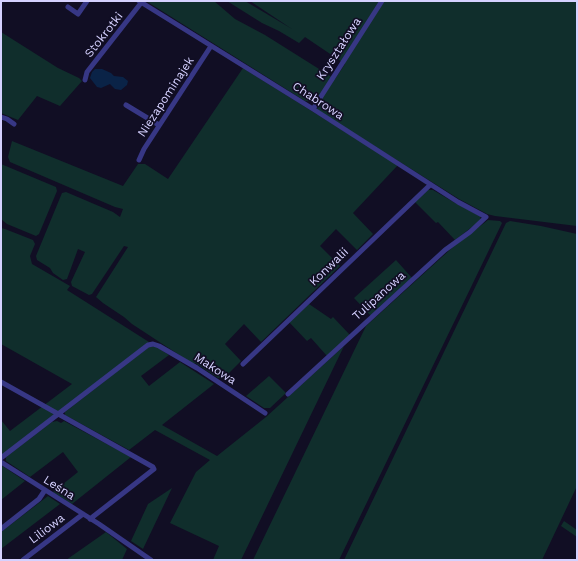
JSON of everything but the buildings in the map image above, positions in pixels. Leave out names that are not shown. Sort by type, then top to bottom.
[{"type":"street","points":[[68,7],[78,14],[88,1]]},
{"type":"street","name":"Kryształowa","points":[[313,109],[382,1]]},
{"type":"street","name":"Chabrowa","points":[[140,2],[313,109],[458,202],[486,218]]},
{"type":"street","name":"Stokrotki","points":[[85,80],[87,72],[140,2]]},
{"type":"street","name":"Niezapominajek","points":[[139,160],[159,125],[211,46]]},
{"type":"street","points":[[126,105],[159,125]]},
{"type":"street","points":[[1,117],[14,124]]},
{"type":"street","name":"Konwalii","points":[[243,364],[430,184]]},
{"type":"street","name":"Tulipanowa","points":[[288,394],[445,250],[486,218]]},
{"type":"street","name":"Makowa","points":[[59,414],[148,345],[153,344],[198,368],[265,413]]},
{"type":"street","points":[[1,382],[150,464],[154,469],[90,519]]},
{"type":"street","points":[[1,458],[59,414]]},
{"type":"street","name":"Leśna","points":[[1,462],[83,514],[151,560]]},
{"type":"street","points":[[1,529],[40,499],[45,490]]},
{"type":"street","name":"Liliowa","points":[[23,560],[83,514]]},
{"type":"green space","points":[[146,1],[214,1],[235,19],[265,35],[335,79],[345,64],[305,37],[299,43],[262,23],[227,1],[245,1],[292,29],[250,1],[577,1],[577,226],[487,214],[459,199],[317,110],[321,100],[317,97],[313,102],[305,101]]},
{"type":"green space","points":[[1,32],[58,68],[79,78],[82,81],[60,106],[37,96],[18,120],[1,113]]},
{"type":"green space","points":[[243,68],[398,165],[353,213],[373,234],[357,250],[336,229],[320,246],[340,266],[261,342],[244,324],[225,344],[241,361],[224,378],[218,378],[195,363],[193,364],[132,324],[96,297],[128,247],[124,246],[92,294],[89,295],[72,286],[71,282],[85,252],[78,249],[67,279],[63,280],[53,273],[50,268],[37,260],[36,256],[62,193],[66,192],[113,212],[120,217],[123,209],[115,207],[10,162],[8,157],[12,141],[123,186],[138,164],[145,164],[168,179]]},
{"type":"green space","points":[[1,164],[56,187],[57,191],[39,234],[36,236],[7,224],[1,219]]},
{"type":"green space","points":[[428,190],[433,190],[480,216],[481,220],[455,240],[438,222],[436,223],[415,202]]},
{"type":"green space","points":[[488,220],[500,221],[502,223],[339,560],[253,560],[366,326],[453,247]]},
{"type":"green space","points":[[510,221],[577,234],[577,486],[542,560],[344,560],[506,223]]},
{"type":"green space","points":[[1,228],[33,240],[35,244],[30,256],[32,264],[70,286],[67,290],[149,342],[1,456],[1,420],[10,431],[72,384],[1,344]]},
{"type":"green space","points":[[396,260],[412,278],[371,316],[354,298]]},
{"type":"green space","points":[[309,304],[331,319],[333,317],[350,335],[327,356],[311,338],[307,341],[289,322]]},
{"type":"green space","points":[[150,346],[157,347],[169,355],[141,376],[149,386],[180,362],[214,384],[162,425],[217,456],[266,417],[344,346],[241,560],[213,560],[219,546],[170,523],[196,472],[210,460],[155,430],[129,450],[65,415],[65,412]]},
{"type":"green space","points":[[269,376],[286,393],[270,408],[264,408],[246,396]]},
{"type":"green space","points":[[57,421],[61,423],[64,421],[131,457],[72,504],[53,492],[78,472],[63,452],[30,477],[6,461],[6,457],[52,422]]},
{"type":"green space","points":[[1,465],[25,481],[1,500]]},
{"type":"green space","points":[[172,488],[143,549],[131,541],[148,504]]},
{"type":"green space","points":[[48,496],[60,504],[1,549],[1,532]]},
{"type":"green space","points":[[564,521],[577,530],[577,537],[561,526]]},
{"type":"green space","points":[[106,532],[127,549],[122,560],[66,560]]},
{"type":"water","points":[[95,69],[102,69],[114,76],[123,77],[128,81],[127,85],[121,90],[115,89],[110,84],[101,88],[97,87],[90,78]]}]
